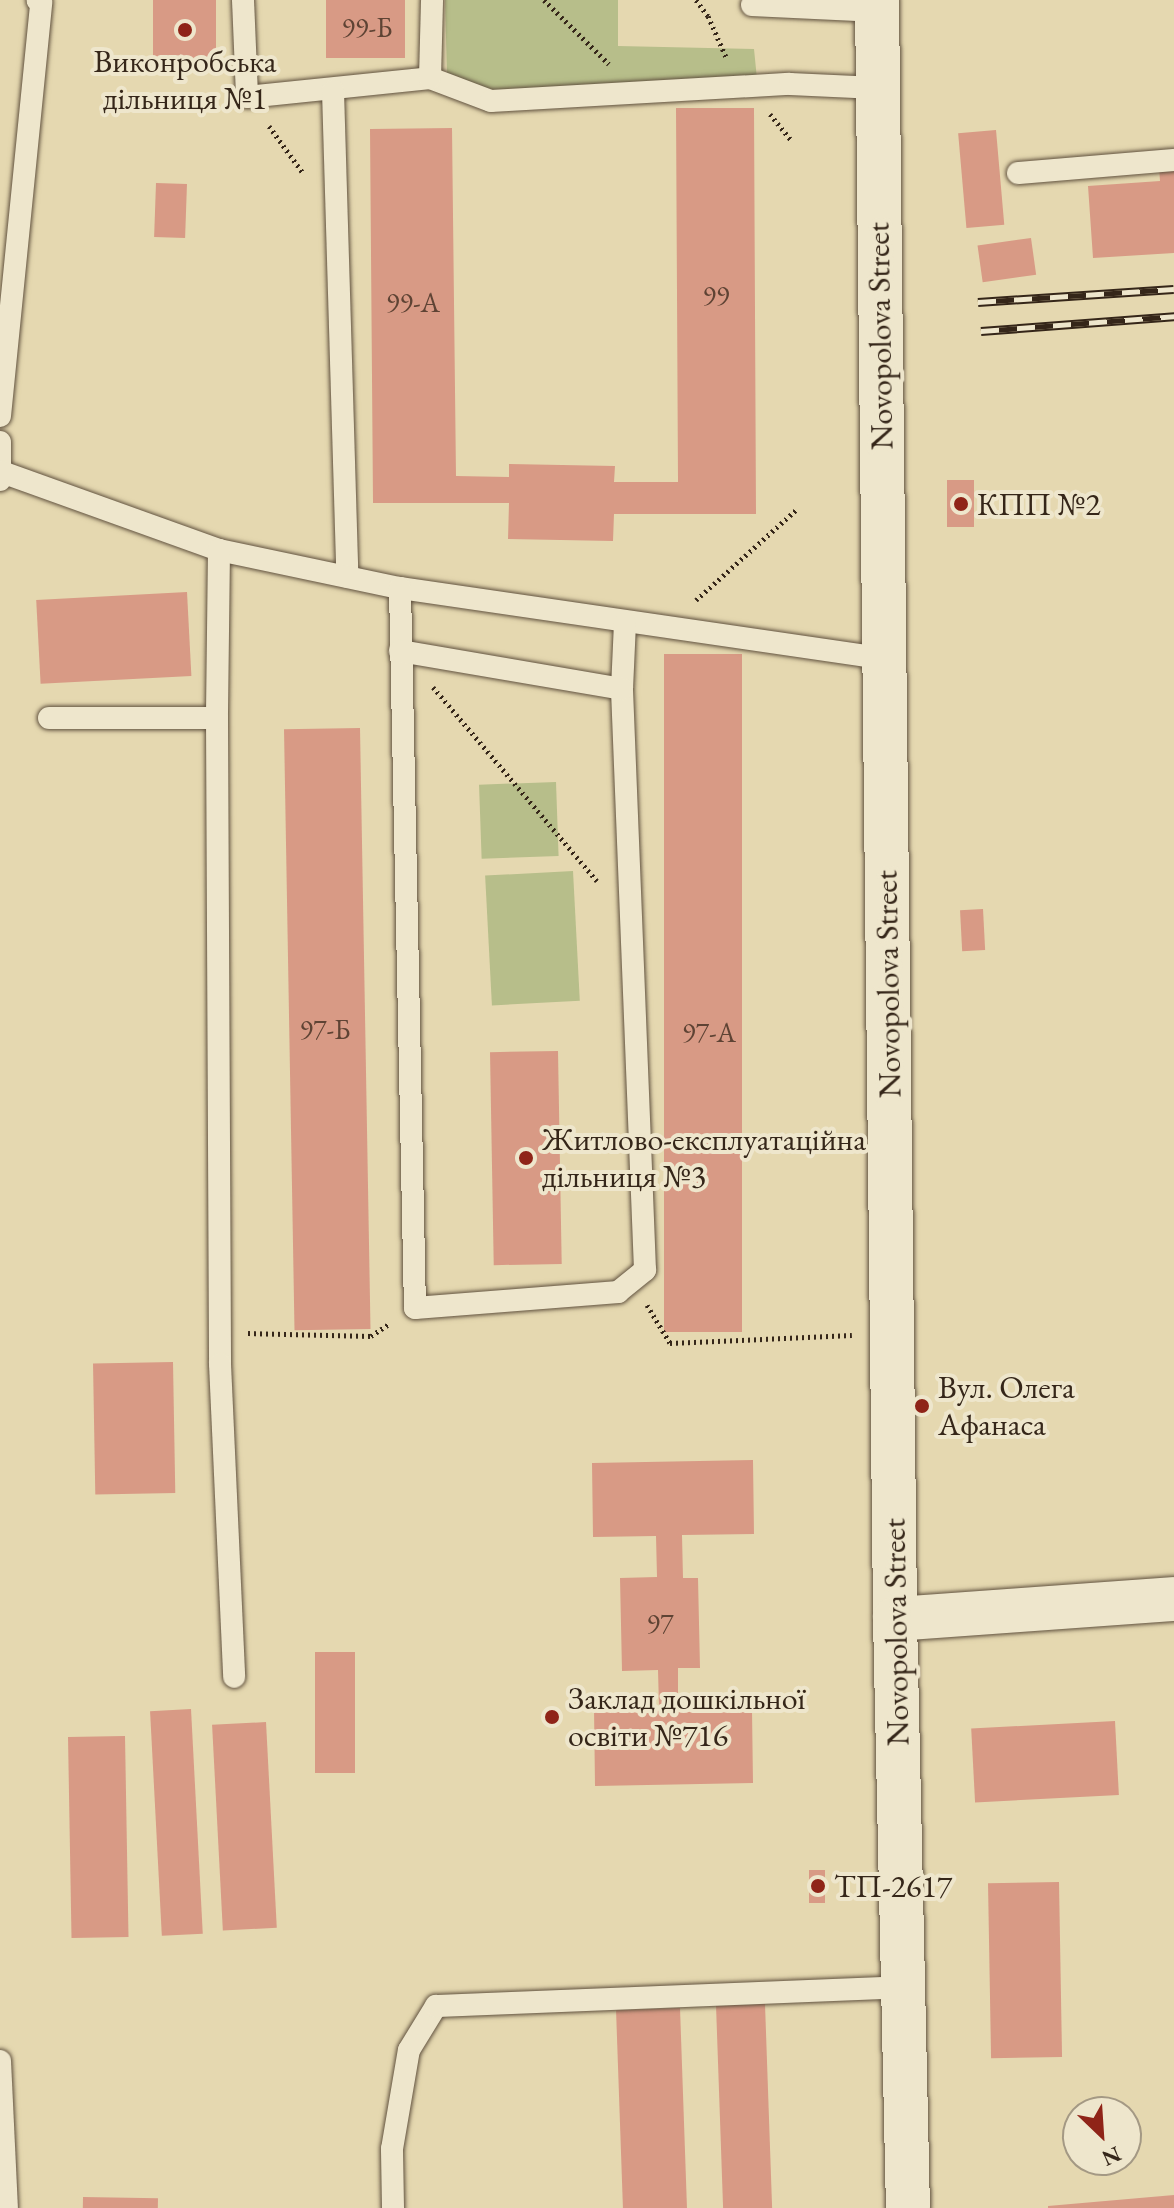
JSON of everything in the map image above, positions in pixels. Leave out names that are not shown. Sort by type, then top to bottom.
[{"type":"street","name":"Novopolova Street","points":[[878,6],[895,1619],[908,2208]]},
{"type":"street","points":[[895,1619],[1174,1599]]},
{"type":"lane","points":[[0,416],[41,2],[37,0]]},
{"type":"lane","points":[[243,0],[247,97],[333,91],[430,78],[491,101],[790,84],[877,88]]},
{"type":"lane","points":[[430,78],[432,0]]},
{"type":"lane","points":[[752,5],[878,6]]},
{"type":"lane","points":[[333,91],[347,577]]},
{"type":"lane","points":[[1018,173],[1174,160]]},
{"type":"lane","points":[[0,442],[1,476],[219,550],[400,588],[884,659]]},
{"type":"lane","points":[[219,550],[220,1364],[234,1677]]},
{"type":"lane","points":[[400,588],[415,1308],[618,1292],[645,1270],[622,689],[625,623]]},
{"type":"lane","points":[[400,651],[622,689]]},
{"type":"lane","points":[[49,718],[217,718]]},
{"type":"lane","points":[[393,2208],[392,2149],[409,2050],[436,2006],[903,1987]]},
{"type":"lane","points":[[0,2061],[7,2208]]},
{"type":"path","points":[[544,0],[614,70],[660,92]]},
{"type":"path","points":[[247,97],[337,219]]},
{"type":"path","points":[[664,629],[797,509]]},
{"type":"path","points":[[400,651],[631,922]]},
{"type":"path","points":[[632,1281],[670,1343],[853,1335]]},
{"type":"path","points":[[222,1332],[371,1336],[415,1308]]},
{"type":"green space","points":[[445,0],[618,0],[618,46],[754,49],[757,79],[493,92],[447,74]]},
{"type":"green space","points":[[556,782],[559,856],[482,859],[479,785]]},
{"type":"green space","points":[[573,871],[580,1001],[492,1005],[485,876]]},
{"type":"building","name":"Виконробська дільниця №1","points":[[153,0],[216,0],[216,62],[153,62]]},
{"type":"building","points":[[326,0],[405,0],[405,58],[326,58]]},
{"type":"building","points":[[676,108],[754,108],[756,514],[614,514],[613,541],[508,539],[509,503],[373,503],[370,129],[452,128],[456,476],[509,477],[509,464],[615,466],[614,482],[678,482]]},
{"type":"building","points":[[996,130],[1004,225],[966,228],[958,133]]},
{"type":"building","points":[[1174,166],[1174,253],[1093,258],[1088,186],[1160,181],[1159,167]]},
{"type":"building","points":[[156,183],[187,184],[185,238],[154,237]]},
{"type":"building","points":[[1031,238],[1036,275],[983,282],[978,246]]},
{"type":"building","name":"КПП №2","points":[[947,480],[974,480],[974,527],[947,527]]},
{"type":"building","points":[[187,592],[191,676],[41,684],[36,600]]},
{"type":"building","points":[[664,654],[742,654],[742,1332],[664,1332]]},
{"type":"building","points":[[360,728],[370,1329],[295,1330],[284,729]]},
{"type":"building","points":[[983,909],[985,950],[962,951],[960,910]]},
{"type":"building","name":"Житлово-експлуатаційна дільниця №3","points":[[558,1051],[562,1264],[494,1265],[490,1052]]},
{"type":"building","points":[[173,1362],[175,1493],[95,1494],[93,1363]]},
{"type":"building","points":[[753,1460],[754,1534],[682,1535],[683,1578],[698,1578],[700,1668],[678,1668],[678,1712],[752,1710],[753,1783],[595,1786],[594,1708],[659,1707],[658,1670],[622,1671],[620,1578],[657,1577],[656,1536],[593,1537],[592,1463]]},
{"type":"building","points":[[315,1652],[355,1652],[355,1773],[315,1773]]},
{"type":"building","points":[[191,1709],[203,1934],[162,1936],[150,1711]]},
{"type":"building","points":[[1115,1721],[1119,1795],[975,1802],[971,1729]]},
{"type":"building","points":[[266,1722],[277,1928],[223,1931],[212,1725]]},
{"type":"building","points":[[125,1736],[129,1937],[72,1938],[68,1737]]},
{"type":"building","name":"ТП-2617","points":[[809,1870],[825,1870],[825,1903],[809,1903]]},
{"type":"building","points":[[1059,1882],[1062,2057],[991,2058],[988,1883]]},
{"type":"building","points":[[765,2004],[772,2208],[723,2208],[716,2006]]},
{"type":"building","points":[[680,2008],[687,2208],[623,2208],[616,2010]]},
{"type":"building","points":[[1174,2195],[1174,2208],[1048,2208],[1048,2206]]},
{"type":"building","points":[[83,2197],[158,2198],[158,2208],[83,2208]]},
{"type":"railway","points":[[978,302],[1174,289]]},
{"type":"railway","points":[[981,331],[1174,316]]},
{"type":"place","name":"Виконробська дільниця №1","points":[[185,30]]},
{"type":"place","name":"КПП №2","points":[[961,504]]},
{"type":"place","name":"Житлово-експлуатаційна дільниця №3","points":[[526,1158]]},
{"type":"place","name":"Вул. Олега Афанаса","points":[[922,1406]]},
{"type":"place","name":"Заклад дошкільної освіти №716","points":[[552,1717]]},
{"type":"place","name":"ТП-2617","points":[[818,1886]]}]
